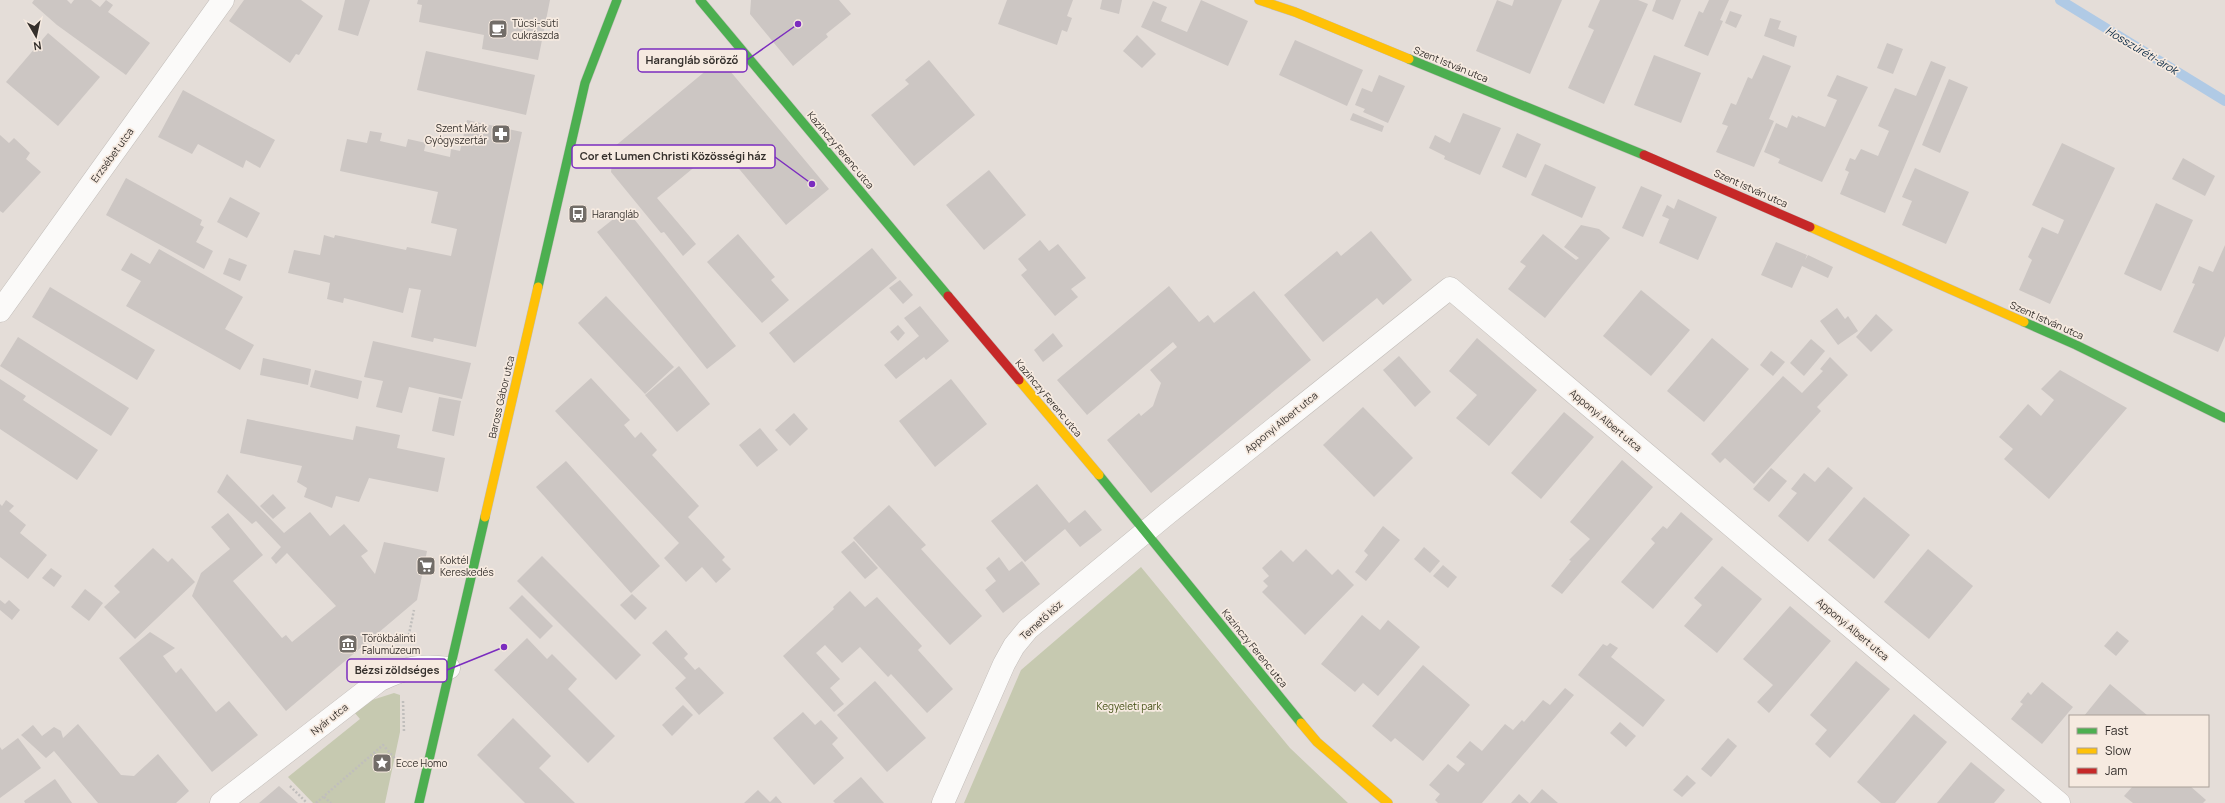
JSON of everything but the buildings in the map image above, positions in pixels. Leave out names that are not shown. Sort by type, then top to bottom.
[{"type":"main road","name":"Baross Gábor utca","points":[[418,803],[585,83],[617,0]]},
{"type":"main road","name":"Kazinczy Ferenc utca","points":[[700,0],[1146,531],[1317,742],[1388,803]]},
{"type":"main road","name":"Szent István utca","points":[[1259,0],[1295,12],[1711,183],[2076,345],[2225,418]]},
{"type":"street","name":"Erzsébet utca","points":[[0,311],[223,0]]},
{"type":"street","name":"Apponyi Albert utca","points":[[1146,531],[1450,288],[2059,803]]},
{"type":"street","name":"Temető köz","points":[[944,803],[1004,664],[1014,646],[1028,629],[1146,531]]},
{"type":"street","name":"Nyár utca","points":[[221,803],[380,680],[402,670],[425,665],[449,668]]},
{"type":"path","points":[[404,735],[402,670],[414,610]]},
{"type":"path","points":[[316,803],[383,745],[398,762]]},
{"type":"path","points":[[397,769],[400,755]]},
{"type":"path","points":[[324,796],[331,803]]},
{"type":"green space","name":"Kegyeleti park","points":[[1141,567],[1290,748],[1348,803],[964,803],[1021,670]]},
{"type":"green space","points":[[394,693],[400,695],[400,732],[385,803],[313,803],[288,777],[360,719],[354,712],[369,701]]},
{"type":"waterway","name":"Hosszúréti-árok","points":[[2060,0],[2225,101]]},
{"type":"traffic: fast","points":[[538,287],[585,83],[617,0]]},
{"type":"traffic: fast","points":[[700,0],[948,296]]},
{"type":"traffic: fast","points":[[1409,59],[1644,155]]},
{"type":"traffic: fast","points":[[2024,322],[2076,345],[2225,418]]},
{"type":"traffic: fast","points":[[1099,475],[1301,723]]},
{"type":"traffic: fast","points":[[419,803],[485,517]]},
{"type":"traffic: slow","points":[[1259,0],[1295,12],[1409,59]]},
{"type":"traffic: slow","points":[[1810,227],[2024,322]]},
{"type":"traffic: slow","points":[[485,517],[538,287]]},
{"type":"traffic: slow","points":[[1019,380],[1099,475]]},
{"type":"traffic: slow","points":[[1301,723],[1317,742],[1388,803]]},
{"type":"traffic: jam","points":[[1644,155],[1810,227]]},
{"type":"traffic: jam","points":[[948,296],[1019,380]]},
{"type":"place","name":"Harangláb söröző","points":[[798,24]]},
{"type":"place","name":"Tücsi-süti cukrászda","points":[[498,29]]},
{"type":"place","name":"Szent Márk Gyógyszertár","points":[[501,134]]},
{"type":"place","name":"Cor et Lumen Christi Közösségi ház","points":[[812,184]]},
{"type":"place","name":"Harangláb","points":[[578,214]]},
{"type":"place","name":"Koktél Kereskedés","points":[[426,566]]},
{"type":"place","name":"Törökbálinti Falumúzeum","points":[[348,644]]},
{"type":"place","name":"Bézsi zöldséges","points":[[504,647]]},
{"type":"place","name":"Ecce Homo","points":[[382,763]]}]
